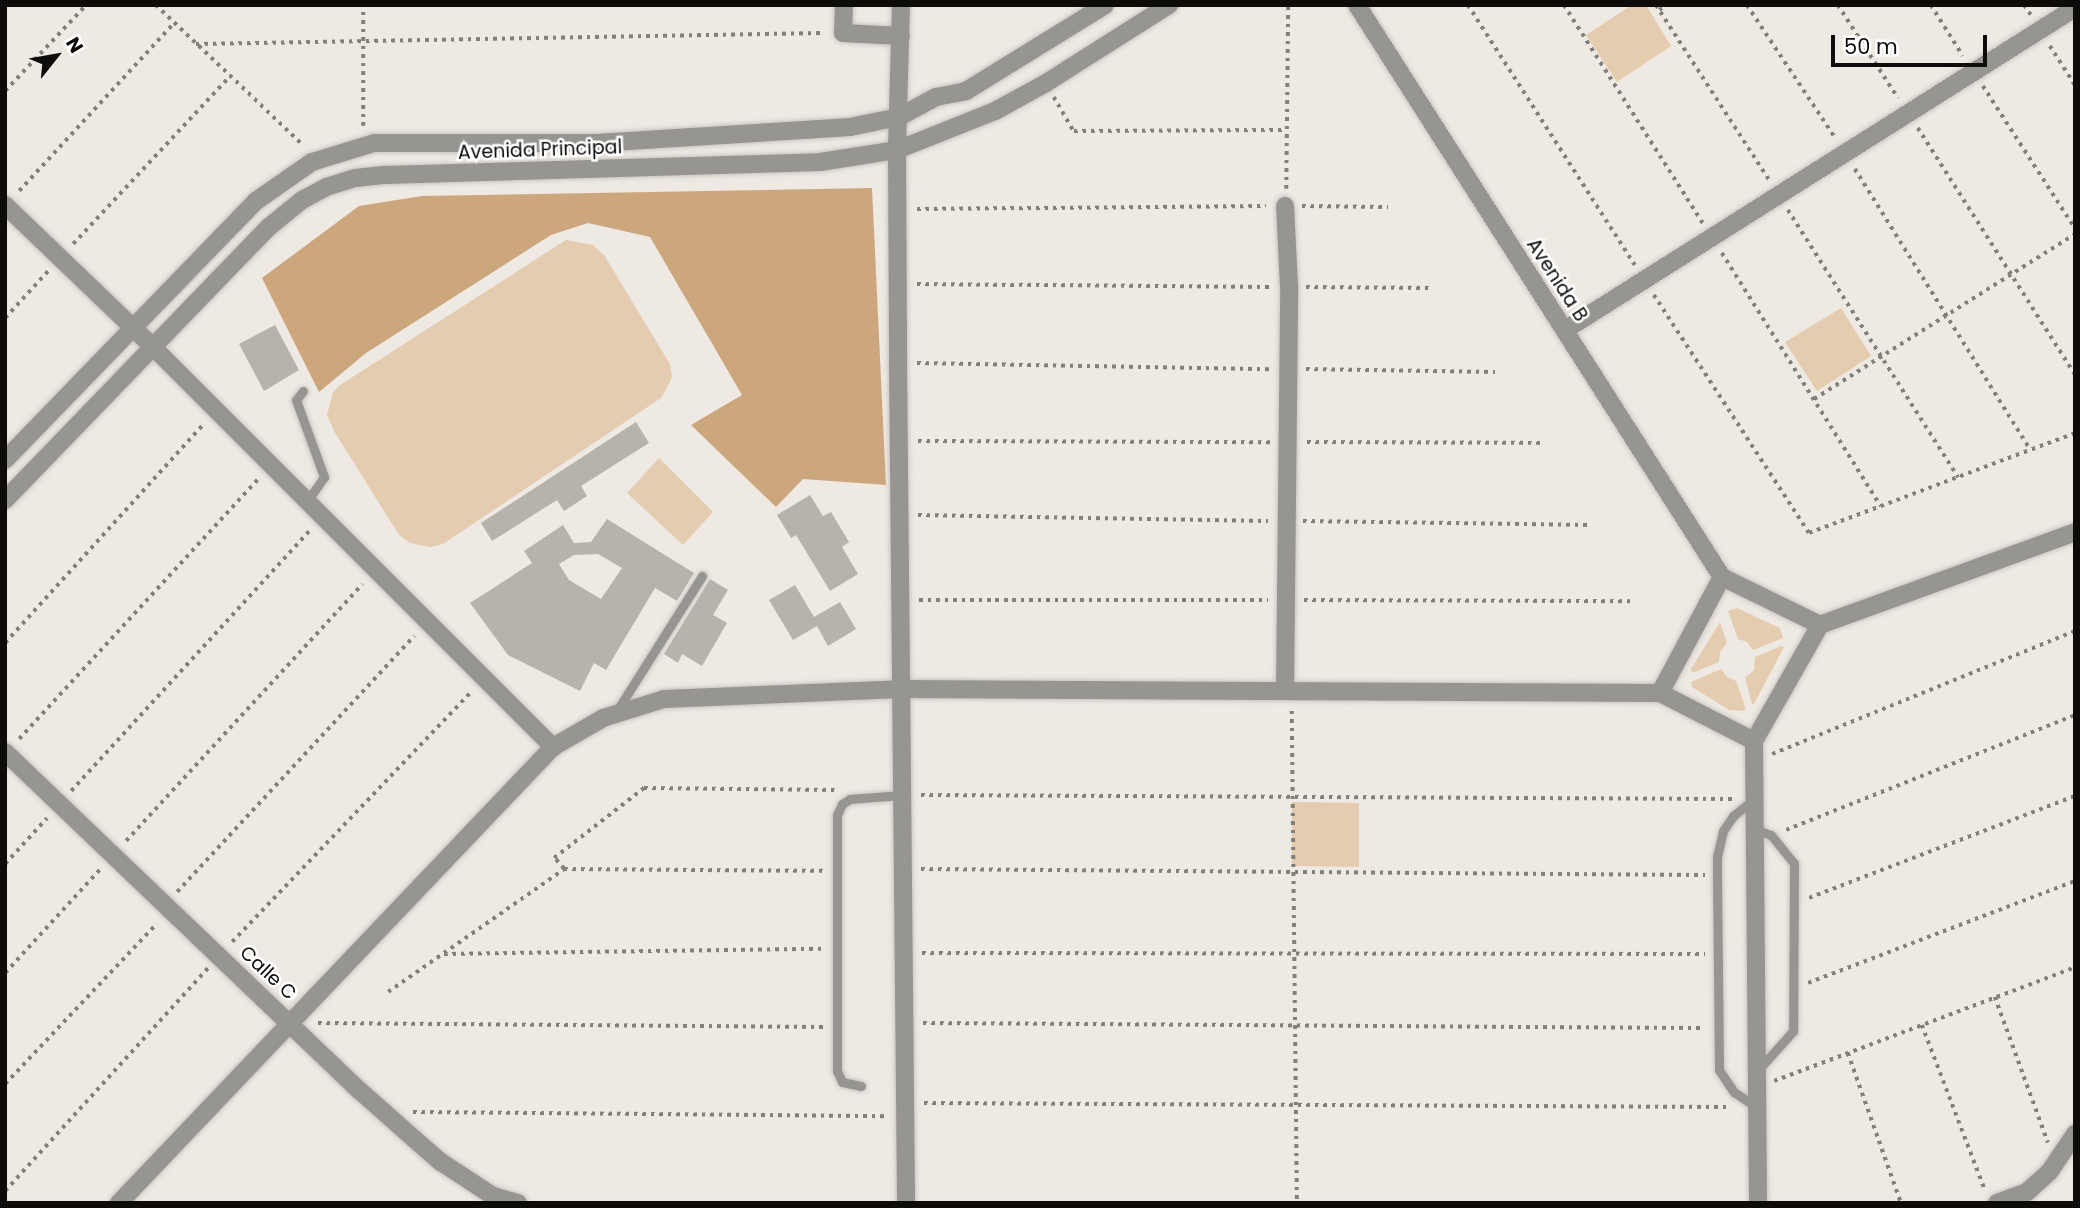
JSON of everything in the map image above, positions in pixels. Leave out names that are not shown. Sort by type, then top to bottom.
[{"type":"street","points":[[844,5],[843,33],[901,36]]},
{"type":"street","points":[[901,5],[897,209],[906,1203]]},
{"type":"street","name":"Avenida Principal","points":[[5,460],[256,201],[288,176],[317,160],[374,142],[483,145],[597,143],[850,127],[899,117],[936,97],[976,85],[1105,5]]},
{"type":"street","name":"Avenida Principal","points":[[5,500],[269,227],[302,200],[355,178],[820,162],[897,150],[956,129],[1046,83],[1169,5]]},
{"type":"street","name":"Avenida B","points":[[1357,5],[1722,577]]},
{"type":"street","points":[[1565,330],[2075,8]]},
{"type":"street","points":[[5,205],[134,328],[553,747]]},
{"type":"street","points":[[1286,206],[1289,287],[1285,600],[1288,691]]},
{"type":"street","points":[[1758,1203],[1756,1081],[1763,832],[1754,799],[1754,741],[1819,625],[2075,532]]},
{"type":"street","points":[[1660,693],[1722,577],[1819,625]]},
{"type":"street","points":[[119,1203],[553,747],[615,714],[664,699],[900,688],[1660,693],[1754,741]]},
{"type":"street","name":"Calle C","points":[[6,752],[383,1111],[441,1162],[494,1196],[518,1203]]},
{"type":"street","points":[[1997,1203],[2027,1192],[2072,1146]]},
{"type":"lane","points":[[303,391],[296,400],[324,477],[307,501]]},
{"type":"lane","points":[[615,714],[702,576]]},
{"type":"lane","points":[[860,1086],[842,1082],[837,1071],[837,815],[842,804],[850,799],[901,795]]},
{"type":"lane","points":[[1754,799],[1733,816],[1723,831],[1717,856],[1717,875],[1719,1070],[1734,1092],[1756,1107]]},
{"type":"lane","points":[[1756,1081],[1793,1031],[1794,863],[1763,832]]},
{"type":"path","points":[[5,92],[86,5]]},
{"type":"path","points":[[156,5],[317,160]]},
{"type":"path","points":[[363,5],[363,145]]},
{"type":"path","points":[[1286,206],[1288,5]]},
{"type":"path","points":[[1468,5],[1809,533],[2075,433]]},
{"type":"path","points":[[1564,5],[1881,506]]},
{"type":"path","points":[[1666,5],[1657,7],[1958,477]]},
{"type":"path","points":[[1748,5],[1845,153],[2030,449]]},
{"type":"path","points":[[1839,5],[2075,373]]},
{"type":"path","points":[[1931,5],[2075,228]]},
{"type":"path","points":[[5,205],[174,23]]},
{"type":"path","points":[[2040,30],[2075,85]]},
{"type":"path","points":[[196,44],[843,33]]},
{"type":"path","points":[[5,318],[230,76]]},
{"type":"path","points":[[1046,83],[1074,131],[1286,130]]},
{"type":"path","points":[[897,209],[1388,207]]},
{"type":"path","points":[[1814,399],[2075,234]]},
{"type":"path","points":[[898,284],[1432,288]]},
{"type":"path","points":[[898,363],[1496,372]]},
{"type":"path","points":[[5,643],[216,410]]},
{"type":"path","points":[[898,441],[1544,443]]},
{"type":"path","points":[[6,752],[271,465]]},
{"type":"path","points":[[899,515],[1591,525]]},
{"type":"path","points":[[5,863],[322,516]]},
{"type":"path","points":[[5,973],[375,569]]},
{"type":"path","points":[[899,600],[1630,601]]},
{"type":"path","points":[[5,1084],[428,622]]},
{"type":"path","points":[[1753,762],[2075,631]]},
{"type":"path","points":[[5,1191],[219,956],[485,678]]},
{"type":"path","points":[[1288,691],[1293,797],[1297,1203]]},
{"type":"path","points":[[1763,832],[2075,715]]},
{"type":"path","points":[[564,869],[554,858],[644,788],[835,789],[850,799]]},
{"type":"path","points":[[901,795],[1754,799]]},
{"type":"path","points":[[1794,904],[2075,796]]},
{"type":"path","points":[[388,992],[564,869],[837,871]]},
{"type":"path","points":[[902,869],[1717,875]]},
{"type":"path","points":[[1793,989],[2075,881]]},
{"type":"path","points":[[443,954],[837,948]]},
{"type":"path","points":[[903,953],[1718,954]]},
{"type":"path","points":[[1756,1081],[1848,1054],[2075,967]]},
{"type":"path","points":[[1995,997],[2055,1163]]},
{"type":"path","points":[[290,1023],[837,1027]]},
{"type":"path","points":[[904,1023],[1719,1028]]},
{"type":"path","points":[[1922,1025],[1989,1203]]},
{"type":"path","points":[[1848,1054],[1901,1203]]},
{"type":"path","points":[[383,1111],[905,1110],[1296,1105],[1756,1107]]},
{"type":"shaded area","points":[[1632,5],[1646,5],[1671,46],[1617,82],[1586,35]]},
{"type":"shaded area","points":[[872,188],[886,485],[803,479],[776,507],[691,425],[742,395],[650,237],[588,223],[551,235],[366,353],[319,392],[262,278],[359,206],[422,196]]},
{"type":"shaded area","points":[[566,240],[593,245],[604,255],[670,364],[672,377],[667,388],[661,398],[443,544],[430,547],[410,543],[399,535],[334,431],[327,415],[333,392]]},
{"type":"shaded area","points":[[1841,308],[1871,356],[1817,391],[1785,342]]},
{"type":"shaded area","points":[[659,458],[713,512],[683,545],[627,493]]},
{"type":"shaded area","points":[[1737,608],[1780,628],[1783,638],[1753,650],[1747,642],[1738,639],[1728,611]]},
{"type":"shaded area","points":[[1720,622],[1727,643],[1720,652],[1719,662],[1692,673],[1691,669]]},
{"type":"shaded area","points":[[1784,647],[1752,704],[1745,678],[1754,670],[1755,657]]},
{"type":"shaded area","points":[[1721,669],[1727,677],[1736,681],[1746,709],[1729,710],[1692,687],[1691,682]]},
{"type":"shaded area","points":[[1292,802],[1359,803],[1359,867],[1292,866]]},
{"type":"building","points":[[275,325],[299,370],[264,391],[239,344]]},
{"type":"building","points":[[636,422],[649,443],[581,486],[587,496],[564,511],[557,500],[492,541],[481,523]]},
{"type":"building","points":[[810,495],[823,516],[831,512],[849,542],[842,547],[858,574],[830,591],[796,535],[791,538],[777,515]]},
{"type":"building","points":[[607,519],[694,573],[677,601],[655,588],[606,670],[594,663],[580,691],[508,655],[470,603],[532,563],[524,551],[563,525],[574,543],[591,542]],"holes":[[[598,554],[622,568],[601,599],[569,580],[559,564],[574,555]]]},
{"type":"building","points":[[710,579],[728,590],[713,615],[727,623],[702,666],[682,654],[678,663],[664,654]]},
{"type":"building","points":[[795,585],[814,617],[840,602],[856,629],[828,646],[817,626],[793,640],[769,600]]}]
